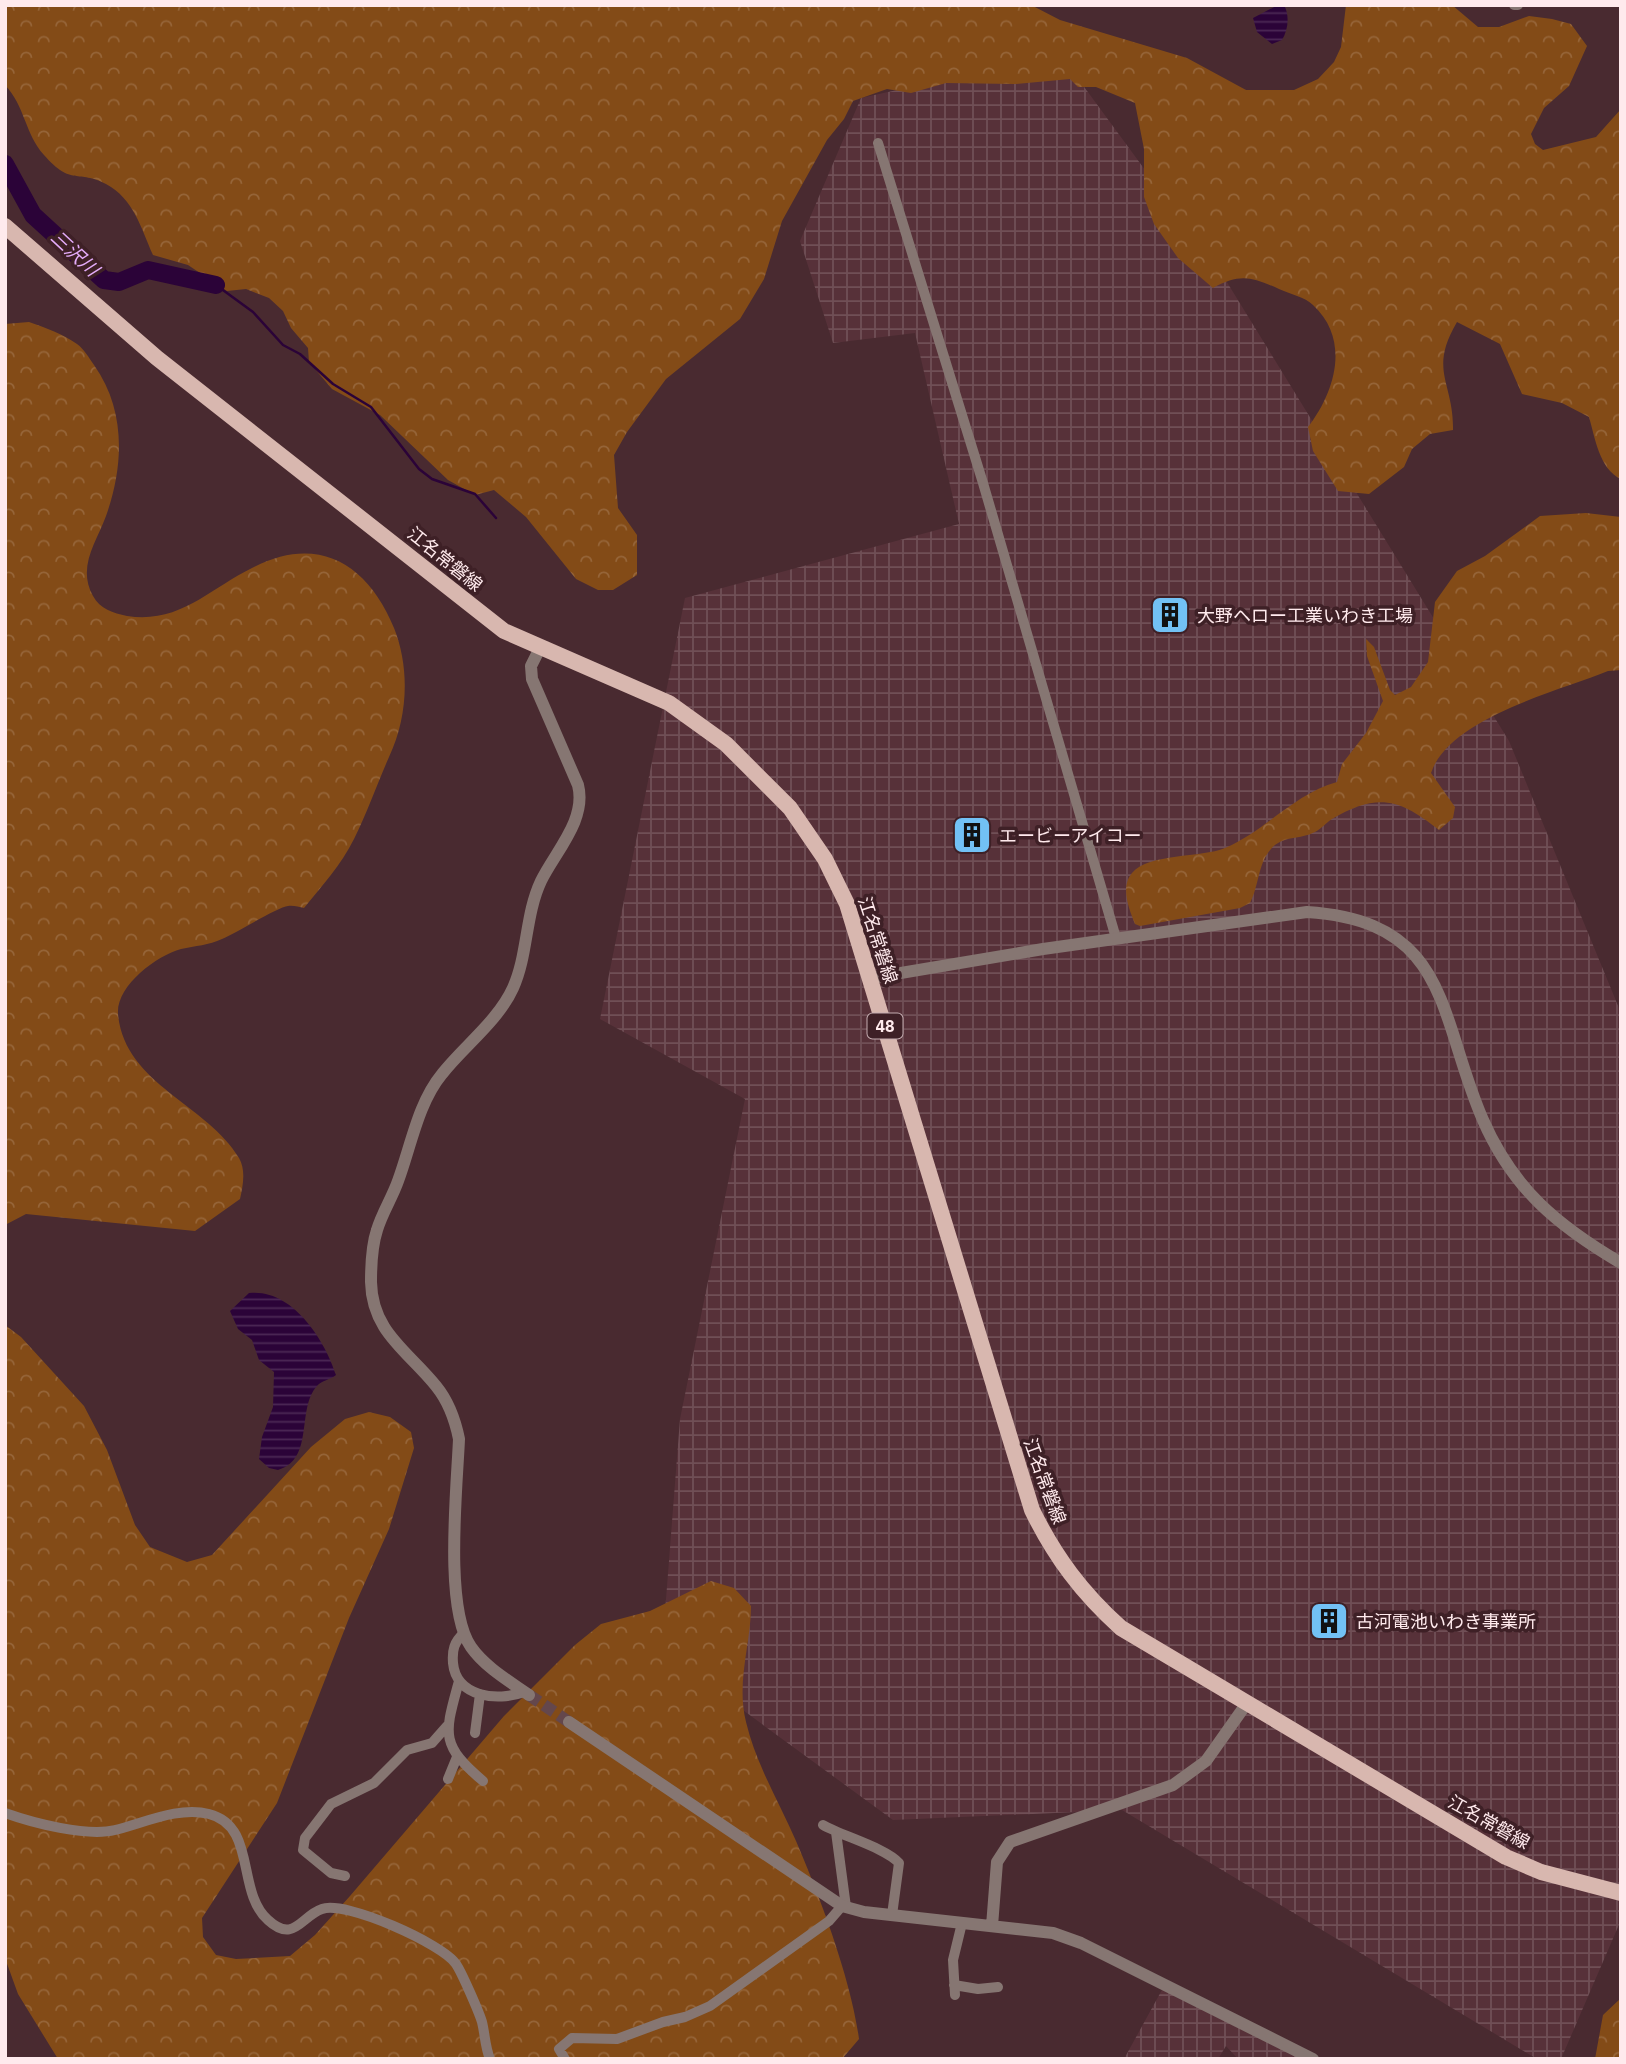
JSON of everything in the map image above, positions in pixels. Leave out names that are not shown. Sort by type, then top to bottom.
[{"type":"main road","name":"江名常磐線","points":[[5,226],[157,358],[504,631],[669,703],[726,744],[790,808],[825,859],[847,904],[1032,1510],[1043,1533],[1076,1585],[1121,1628],[1506,1857],[1541,1872],[1621,1893]]},
{"type":"street","points":[[878,143],[983,483],[1116,939]]},
{"type":"street","points":[[526,1693],[481,1659],[464,1633],[456,1573],[456,1424],[437,1387],[383,1328],[373,1306],[371,1280],[376,1232],[397,1185],[428,1095],[440,1076],[495,1014],[513,988],[536,894],[569,833],[580,803],[578,785],[532,679],[531,666],[540,648]]},
{"type":"street","points":[[871,978],[1307,912],[1350,917],[1386,933],[1418,957],[1436,984],[1483,1119],[1528,1194],[1556,1221],[1621,1263]]},
{"type":"street","points":[[464,1633],[453,1647],[454,1673],[459,1681],[480,1694],[499,1697],[526,1693]]},
{"type":"street","points":[[345,1876],[331,1873],[300,1854],[305,1838],[331,1804],[374,1783],[407,1750],[432,1743],[447,1726],[459,1681]]},
{"type":"street","points":[[475,1733],[480,1694]]},
{"type":"street","points":[[992,1926],[995,1868],[999,1855],[1010,1842],[1173,1785],[1206,1761],[1247,1703]]},
{"type":"street","points":[[569,1723],[844,1906],[892,1915],[1034,1929],[1081,1943],[1313,2059]]},
{"type":"street","points":[[447,1726],[457,1757],[483,1781]]},
{"type":"street","points":[[448,1779],[457,1757]]},
{"type":"street","points":[[5,1814],[29,1821],[103,1832],[193,1812],[210,1814],[221,1819],[228,1823],[240,1845],[252,1894],[269,1922],[282,1929],[292,1929],[318,1911],[332,1907],[384,1919],[450,1956],[478,2011],[490,2059]]},
{"type":"street","points":[[823,1825],[892,1857],[899,1863],[892,1915]]},
{"type":"street","points":[[565,2059],[559,2049],[572,2038],[617,2039],[710,2006],[830,1921],[844,1906],[836,1832]]},
{"type":"street","points":[[962,1923],[953,1960],[955,1990],[998,1987]]},
{"type":"shaded area","points":[[1278,5],[1284,5],[1286,9],[1287,27],[1282,40],[1272,44],[1257,32],[1253,18]]},
{"type":"shaded area","points":[[1060,54],[1225,279],[1509,741],[1621,1013],[1621,1920],[1561,2059],[1537,2059],[1122,1810],[893,1820],[662,1651],[680,1419],[745,1099],[600,1019],[685,598],[959,524],[915,333],[833,343],[800,241],[861,98]]},
{"type":"shaded area","points":[[249,1293],[265,1294],[293,1308],[315,1332],[336,1375],[319,1384],[311,1396],[297,1455],[289,1464],[278,1470],[269,1468],[259,1459],[262,1437],[273,1407],[274,1372],[259,1360],[252,1340],[238,1329],[230,1311]]},
{"type":"shaded area","points":[[1163,1988],[1304,2059],[1238,2059],[1226,2046],[1218,2059],[1124,2059]]},
{"type":"green space","points":[[5,5],[1031,5],[1060,20],[1187,58],[1246,90],[1294,90],[1318,79],[1334,62],[1341,47],[1346,5],[1452,5],[1478,27],[1499,27],[1529,16],[1571,24],[1587,46],[1569,86],[1544,108],[1531,134],[1535,144],[1543,150],[1596,137],[1621,109],[1621,479],[1603,460],[1589,417],[1562,403],[1522,394],[1500,344],[1457,322],[1444,353],[1443,365],[1453,430],[1430,434],[1412,449],[1404,467],[1369,494],[1338,491],[1313,451],[1308,427],[1326,398],[1335,366],[1332,334],[1325,319],[1306,300],[1253,279],[1231,280],[1213,288],[1178,258],[1154,224],[1144,197],[1144,149],[1135,103],[1096,87],[1078,87],[1070,79],[1015,84],[946,83],[911,93],[887,89],[853,101],[844,119],[827,140],[782,221],[764,279],[740,319],[666,379],[627,432],[614,455],[618,508],[637,535],[637,575],[613,590],[598,590],[576,579],[526,517],[494,490],[475,495],[448,480],[380,415],[332,389],[309,362],[308,348],[291,328],[283,311],[269,298],[246,289],[227,291],[188,265],[153,255],[136,215],[116,190],[96,180],[69,174],[54,165],[38,147],[17,102],[5,85]]},
{"type":"green space","points":[[29,322],[60,334],[82,348],[104,382],[117,419],[119,458],[112,497],[87,565],[89,585],[99,604],[112,612],[127,616],[163,615],[193,603],[236,576],[276,558],[298,554],[319,555],[338,561],[355,572],[370,587],[394,628],[403,659],[405,692],[395,742],[349,849],[318,892],[304,908],[283,907],[222,939],[181,949],[160,958],[130,983],[119,1003],[118,1014],[124,1038],[135,1059],[225,1139],[243,1168],[240,1199],[195,1231],[26,1214],[5,1225],[5,324]]},
{"type":"green space","points":[[1586,513],[1621,517],[1621,670],[1608,671],[1508,709],[1459,737],[1442,754],[1431,773],[1455,807],[1453,818],[1439,830],[1400,806],[1376,802],[1363,805],[1332,819],[1315,832],[1286,840],[1271,849],[1264,861],[1250,903],[1240,908],[1140,926],[1135,924],[1126,891],[1128,879],[1140,867],[1163,859],[1225,848],[1240,841],[1307,795],[1337,782],[1342,764],[1366,733],[1383,701],[1367,656],[1366,639],[1374,647],[1390,690],[1395,695],[1411,687],[1428,662],[1435,602],[1457,571],[1485,556],[1540,516]]},
{"type":"green space","points":[[5,1325],[21,1337],[84,1406],[107,1450],[135,1525],[150,1547],[187,1562],[212,1555],[311,1447],[345,1419],[369,1412],[390,1417],[411,1432],[414,1448],[389,1529],[349,1618],[277,1803],[202,1918],[203,1937],[216,1955],[236,1959],[290,1956],[315,1935],[350,1896],[504,1716],[575,1645],[601,1624],[650,1611],[711,1581],[734,1588],[751,1606],[743,1678],[746,1722],[762,1768],[815,1887],[842,1965],[859,2039],[842,2059],[58,2059],[18,1994],[5,1958]]},
{"type":"green space","points":[[1621,1998],[1621,2059],[1595,2059],[1603,2015]]},
{"type":"waterway","name":"三沢川","points":[[5,164],[33,215],[104,280],[119,282],[148,270],[216,285]]},
{"type":"waterway","points":[[216,285],[253,312],[283,345],[300,354],[333,384],[371,407],[419,469],[432,479],[475,494],[496,518]]},
{"type":"tunnel","points":[[529,1695],[569,1722]]},
{"type":"place","name":"大野ヘロー工業いわき工場","points":[[1170,615]]},
{"type":"place","name":"エービーアイコー","points":[[972,835]]},
{"type":"place","name":"古河電池いわき事業所","points":[[1329,1621]]}]
